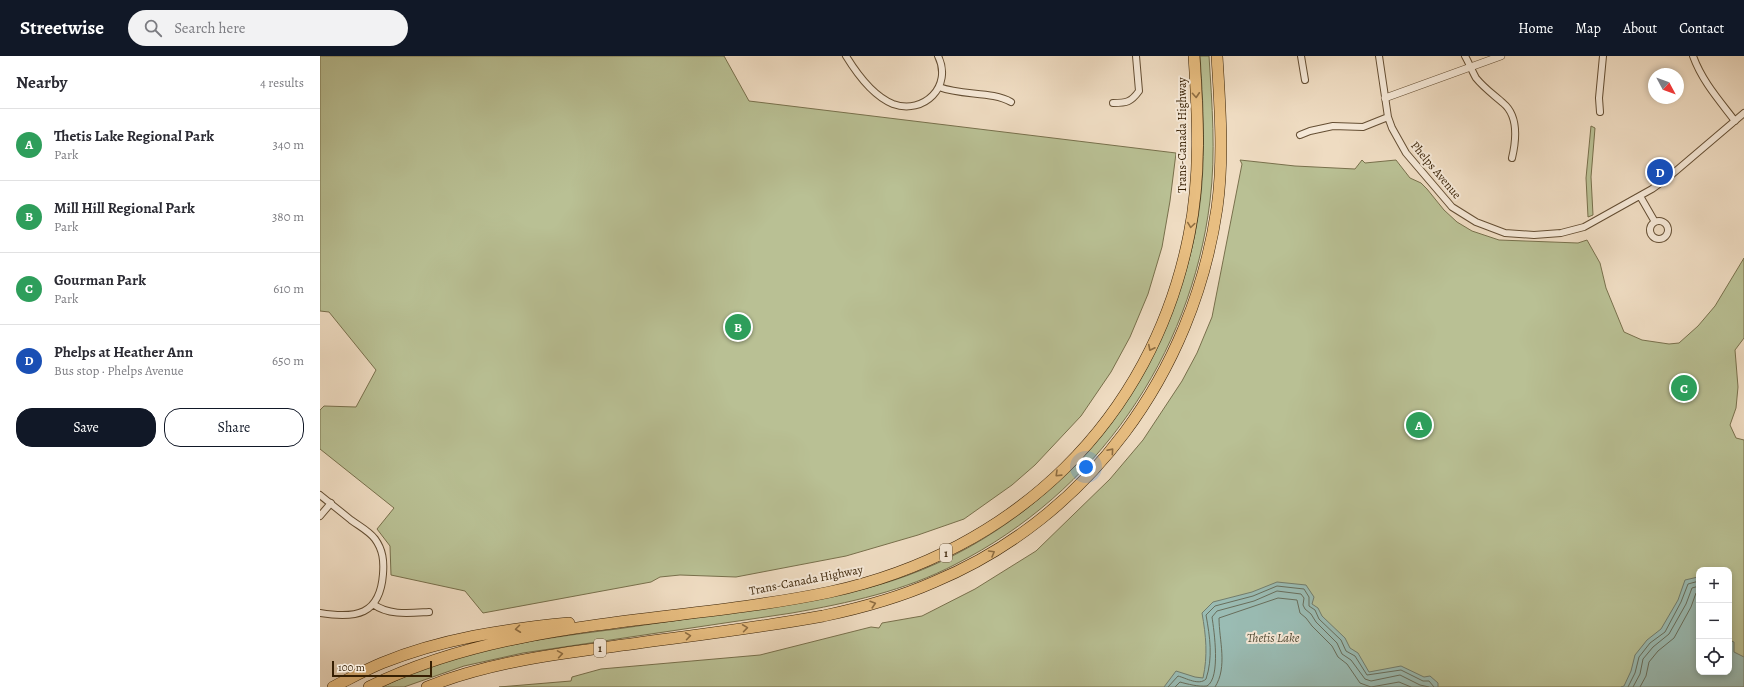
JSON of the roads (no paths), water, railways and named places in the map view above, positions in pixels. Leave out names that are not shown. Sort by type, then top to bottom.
[{"type":"highway","name":"Trans-Canada Highway","points":[[369,687],[413,667],[445,656],[494,643],[543,634],[792,599],[830,592],[889,576],[948,552],[979,535],[1031,499],[1076,458],[1106,421],[1139,372],[1163,324],[1176,285],[1190,233],[1197,171],[1198,112],[1194,56]]},
{"type":"highway","name":"1","points":[[426,687],[494,666],[555,654],[788,622],[869,605],[911,592],[967,567],[995,551],[1050,511],[1096,468],[1119,441],[1157,385],[1188,320],[1205,268],[1217,205],[1220,170],[1220,137],[1216,56]]},
{"type":"highway","points":[[333,687],[382,663],[462,639],[504,631],[592,621],[627,622]]},
{"type":"highway","points":[[442,687],[494,666]]},
{"type":"street","points":[[846,56],[865,82],[881,96],[893,103],[910,107],[918,105],[933,95],[939,87],[943,72],[943,65],[938,56]]},
{"type":"street","points":[[1113,103],[1124,103],[1134,99],[1139,91],[1136,56]]},
{"type":"street","points":[[1301,56],[1305,80]]},
{"type":"street","name":"Phelps Avenue","points":[[1379,56],[1388,117],[1392,128],[1406,153],[1446,202],[1464,216],[1505,233],[1534,235],[1569,232],[1584,227],[1640,196],[1670,176],[1744,114]]},
{"type":"street","points":[[1465,56],[1470,67],[1483,86],[1504,103],[1511,114],[1516,138],[1512,158]]},
{"type":"street","points":[[1385,98],[1501,56]]},
{"type":"street","points":[[1600,112],[1599,98],[1603,56]]},
{"type":"street","points":[[1693,56],[1698,70],[1707,84],[1735,121]]},
{"type":"street","points":[[939,87],[965,93],[1003,97],[1011,102]]},
{"type":"street","points":[[1300,135],[1310,131],[1333,126],[1363,127],[1388,117]]},
{"type":"street","points":[[1640,196],[1655,222]]},
{"type":"street","points":[[320,495],[371,534],[379,546],[384,561],[381,591],[374,604],[362,612],[352,614],[341,615],[320,613]]},
{"type":"street","points":[[320,516],[331,503]]},
{"type":"street","points":[[374,604],[378,607],[397,612],[429,612]]},
{"type":"water","points":[[1696,577],[1696,675],[1732,675],[1732,641],[1734,642],[1734,652],[1744,657],[1744,687],[1621,687],[1624,686],[1631,671],[1635,655],[1647,640],[1661,629],[1678,600],[1685,580]]},
{"type":"water","name":"Thetis Lake","points":[[1277,582],[1306,585],[1314,597],[1312,604],[1318,608],[1322,616],[1345,638],[1350,648],[1358,653],[1369,672],[1401,666],[1424,677],[1430,676],[1438,683],[1438,687],[1164,687],[1176,671],[1203,678],[1206,661],[1206,646],[1202,613],[1213,602],[1252,592]]},
{"type":"place","name":"Phelps at Heather Ann","points":[[1660,172]]},
{"type":"place","name":"Mill Hill Regional Park","points":[[738,327]]},
{"type":"place","name":"Gourman Park","points":[[1684,388]]},
{"type":"place","name":"Thetis Lake Regional Park","points":[[1419,425]]}]
